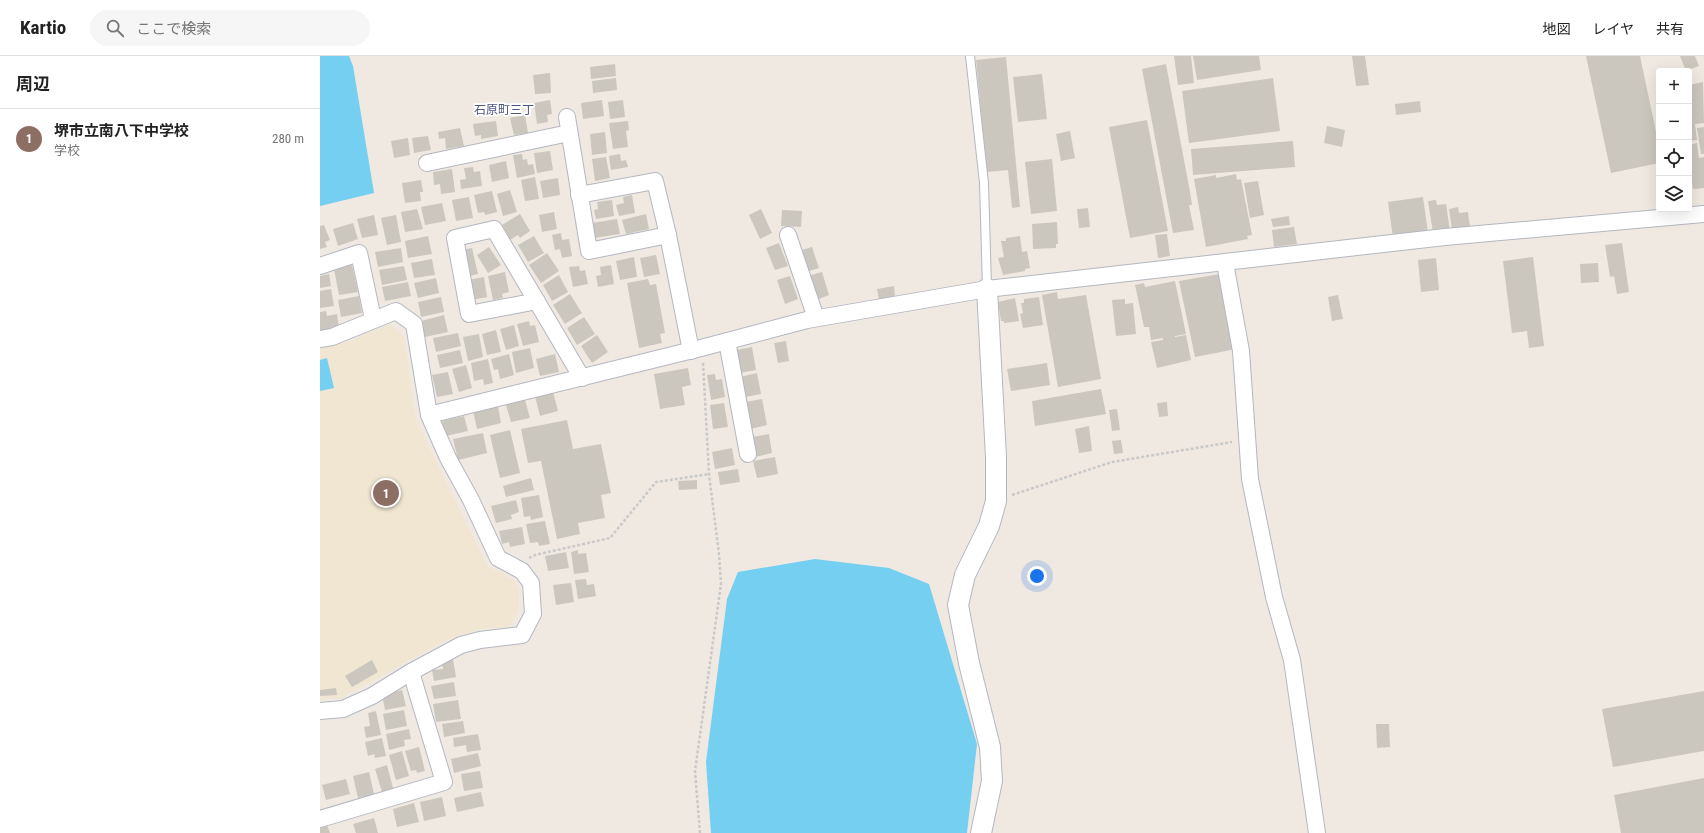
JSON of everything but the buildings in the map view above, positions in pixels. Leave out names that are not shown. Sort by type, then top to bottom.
[{"type":"street","points":[[567,117],[589,251],[668,235]]},
{"type":"street","points":[[426,163],[569,133]]},
{"type":"street","points":[[580,195],[656,181],[696,350]]},
{"type":"street","points":[[429,415],[696,350],[816,318],[987,289],[1445,237],[1704,214]]},
{"type":"street","points":[[537,301],[469,314],[455,238],[494,229],[537,301],[582,378]]},
{"type":"street","points":[[788,235],[816,318]]},
{"type":"street","points":[[320,266],[359,253],[373,319]]},
{"type":"street","points":[[1225,263],[1242,351],[1251,487],[1274,597],[1292,660],[1317,833]]},
{"type":"street","points":[[981,833],[992,781],[990,747],[969,662],[958,605],[965,575],[989,526],[996,501],[996,457],[987,289]]},
{"type":"street","points":[[320,339],[332,337],[373,319],[396,311],[414,324],[429,415],[448,458],[471,500],[498,558],[522,571],[531,583],[533,614],[522,635],[480,640],[461,645],[411,672],[372,696],[343,709],[320,711]]},
{"type":"street","points":[[727,341],[748,454]]},
{"type":"street","points":[[320,819],[444,782],[411,672]]},
{"type":"lane","points":[[970,56],[984,183],[987,289]]},
{"type":"path","points":[[696,350],[705,381],[709,474],[719,554],[721,584],[695,771],[700,833]]},
{"type":"path","points":[[996,501],[1112,462],[1247,439]]},
{"type":"path","points":[[516,568],[535,555],[610,538],[656,482],[709,474]]},
{"type":"shaded area","points":[[390,324],[404,337],[416,420],[487,566],[515,581],[519,590],[519,609],[509,627],[485,628],[448,639],[340,698],[320,700],[320,348],[348,342]]},
{"type":"water","points":[[320,56],[349,56],[353,66],[374,193],[320,206]]},
{"type":"water","points":[[327,358],[334,388],[320,391],[320,360]]},
{"type":"water","points":[[815,559],[889,568],[929,584],[977,744],[967,833],[711,833],[706,762],[727,599],[738,572]]},
{"type":"place","name":"堺市立南八下中学校","points":[[386,493]]},
{"type":"district","name":"石原町三丁","points":[[504,110]]}]
